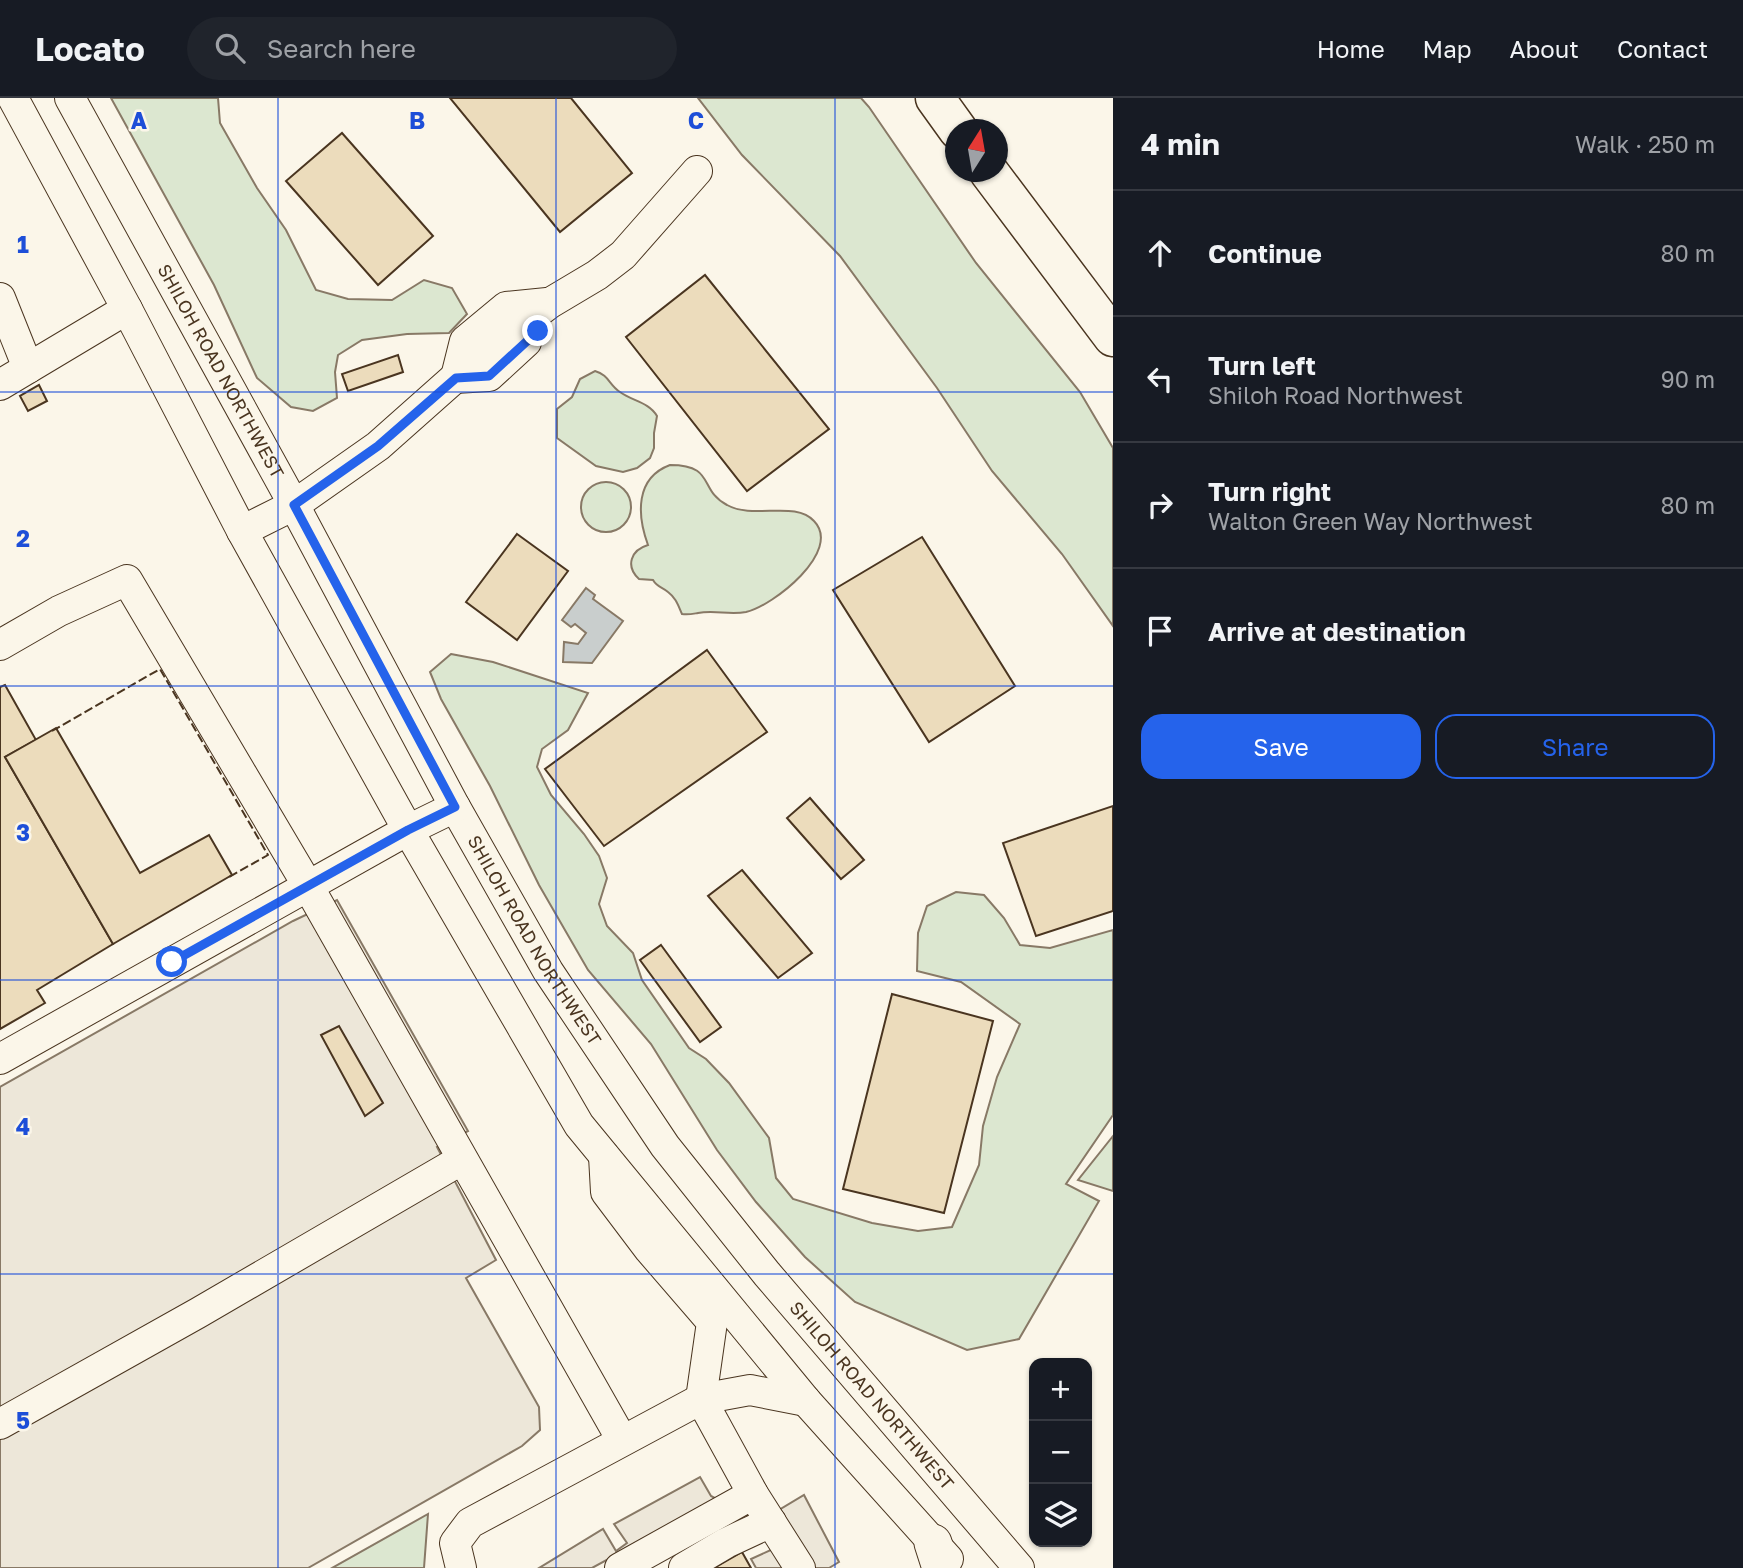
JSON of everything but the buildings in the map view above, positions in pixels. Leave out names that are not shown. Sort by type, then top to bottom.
[{"type":"highway","points":[[935,98],[950,119]]},
{"type":"highway","points":[[997,182],[1113,337]]},
{"type":"street","points":[[13,98],[127,309],[242,531],[408,830],[579,1125],[806,1401],[943,1560]]},
{"type":"street","name":"SHILOH ROAD NORTHWEST","points":[[70,98],[294,505],[455,807],[548,971],[665,1146],[767,1274],[1019,1568]]},
{"type":"street","points":[[242,531],[294,505],[378,446],[456,378],[465,341],[506,307],[550,303],[597,275],[623,255],[697,172]]},
{"type":"street","points":[[0,298],[28,368]]},
{"type":"street","points":[[456,378],[489,376],[538,331],[550,303]]},
{"type":"street","points":[[0,385],[127,309]]},
{"type":"street","points":[[0,645],[59,611],[127,580],[308,886],[622,1440]]},
{"type":"street","points":[[0,1059],[408,830],[455,807]]},
{"type":"street","points":[[604,1156],[606,1192],[649,1249],[712,1322],[701,1399],[753,1494],[800,1568]]},
{"type":"street","points":[[0,1424],[362,1220],[461,1160]]},
{"type":"street","points":[[461,1568],[455,1543],[470,1523],[701,1399],[750,1390],[806,1401]]},
{"type":"street","points":[[620,1568],[753,1494]]},
{"type":"street","points":[[684,1568],[726,1543],[771,1522]]},
{"type":"green space","points":[[111,98],[218,98],[220,123],[257,188],[286,230],[316,290],[348,299],[392,300],[424,280],[452,288],[467,314],[449,333],[407,334],[362,340],[338,355],[335,372],[337,398],[313,411],[291,407],[257,378],[214,285]]},
{"type":"green space","points":[[698,98],[861,98],[869,107],[976,263],[1080,392],[1113,448],[1113,626],[1062,554],[992,471],[937,388],[840,256],[742,155]]},
{"type":"green space","points":[[595,371],[620,392],[650,408],[657,416],[654,448],[650,458],[637,468],[623,472],[596,466],[557,438],[557,409],[572,397],[580,379]]},
{"type":"green space","points":[[670,465],[694,469],[705,479],[718,499],[727,505],[749,511],[785,511],[806,515],[814,521],[821,533],[819,547],[812,561],[787,588],[758,608],[740,613],[682,614],[671,594],[653,580],[639,579],[631,564],[637,551],[648,545],[641,510],[645,488],[650,479]]},
{"type":"green space","points":[[606,482],[624,489],[631,507],[624,525],[606,532],[588,525],[581,507],[588,489]]},
{"type":"green space","points":[[451,654],[493,662],[588,693],[568,730],[542,749],[537,767],[551,795],[599,856],[607,878],[599,904],[607,926],[633,953],[642,980],[689,1048],[706,1059],[729,1083],[769,1138],[776,1178],[793,1199],[872,1223],[918,1231],[952,1227],[979,1165],[983,1126],[997,1077],[1020,1024],[961,982],[917,971],[918,933],[927,906],[956,892],[984,895],[1004,918],[1020,945],[1050,948],[1113,930],[1113,1115],[1066,1184],[1099,1201],[1019,1339],[967,1350],[855,1302],[805,1257],[756,1202],[717,1150],[651,1044],[588,970],[539,885],[490,786],[441,699],[430,672]]},
{"type":"green space","points":[[1113,1136],[1113,1191],[1078,1180]]},
{"type":"green space","points":[[428,1514],[424,1568],[332,1568]]},
{"type":"shaded area","points":[[586,588],[595,595],[593,599],[623,621],[592,663],[563,662],[564,642],[578,644],[586,633],[575,624],[571,627],[562,620]]},
{"type":"shaded area","points":[[337,900],[468,1131],[437,1147],[496,1260],[466,1278],[539,1407],[540,1430],[522,1446],[308,1568],[0,1568],[0,1087],[293,921]]},
{"type":"shaded area","points":[[700,1477],[711,1496],[759,1522],[804,1495],[839,1562],[829,1568],[756,1568],[751,1559],[773,1549],[766,1539],[706,1506],[592,1568],[539,1568],[603,1529],[616,1551],[627,1543],[614,1524]]},
{"type":"fence","points":[[52,731],[160,669],[268,855],[229,877]]},
{"type":"route","points":[[172,962],[408,830],[455,807],[294,505],[378,446],[456,378],[489,376],[538,331]]}]
